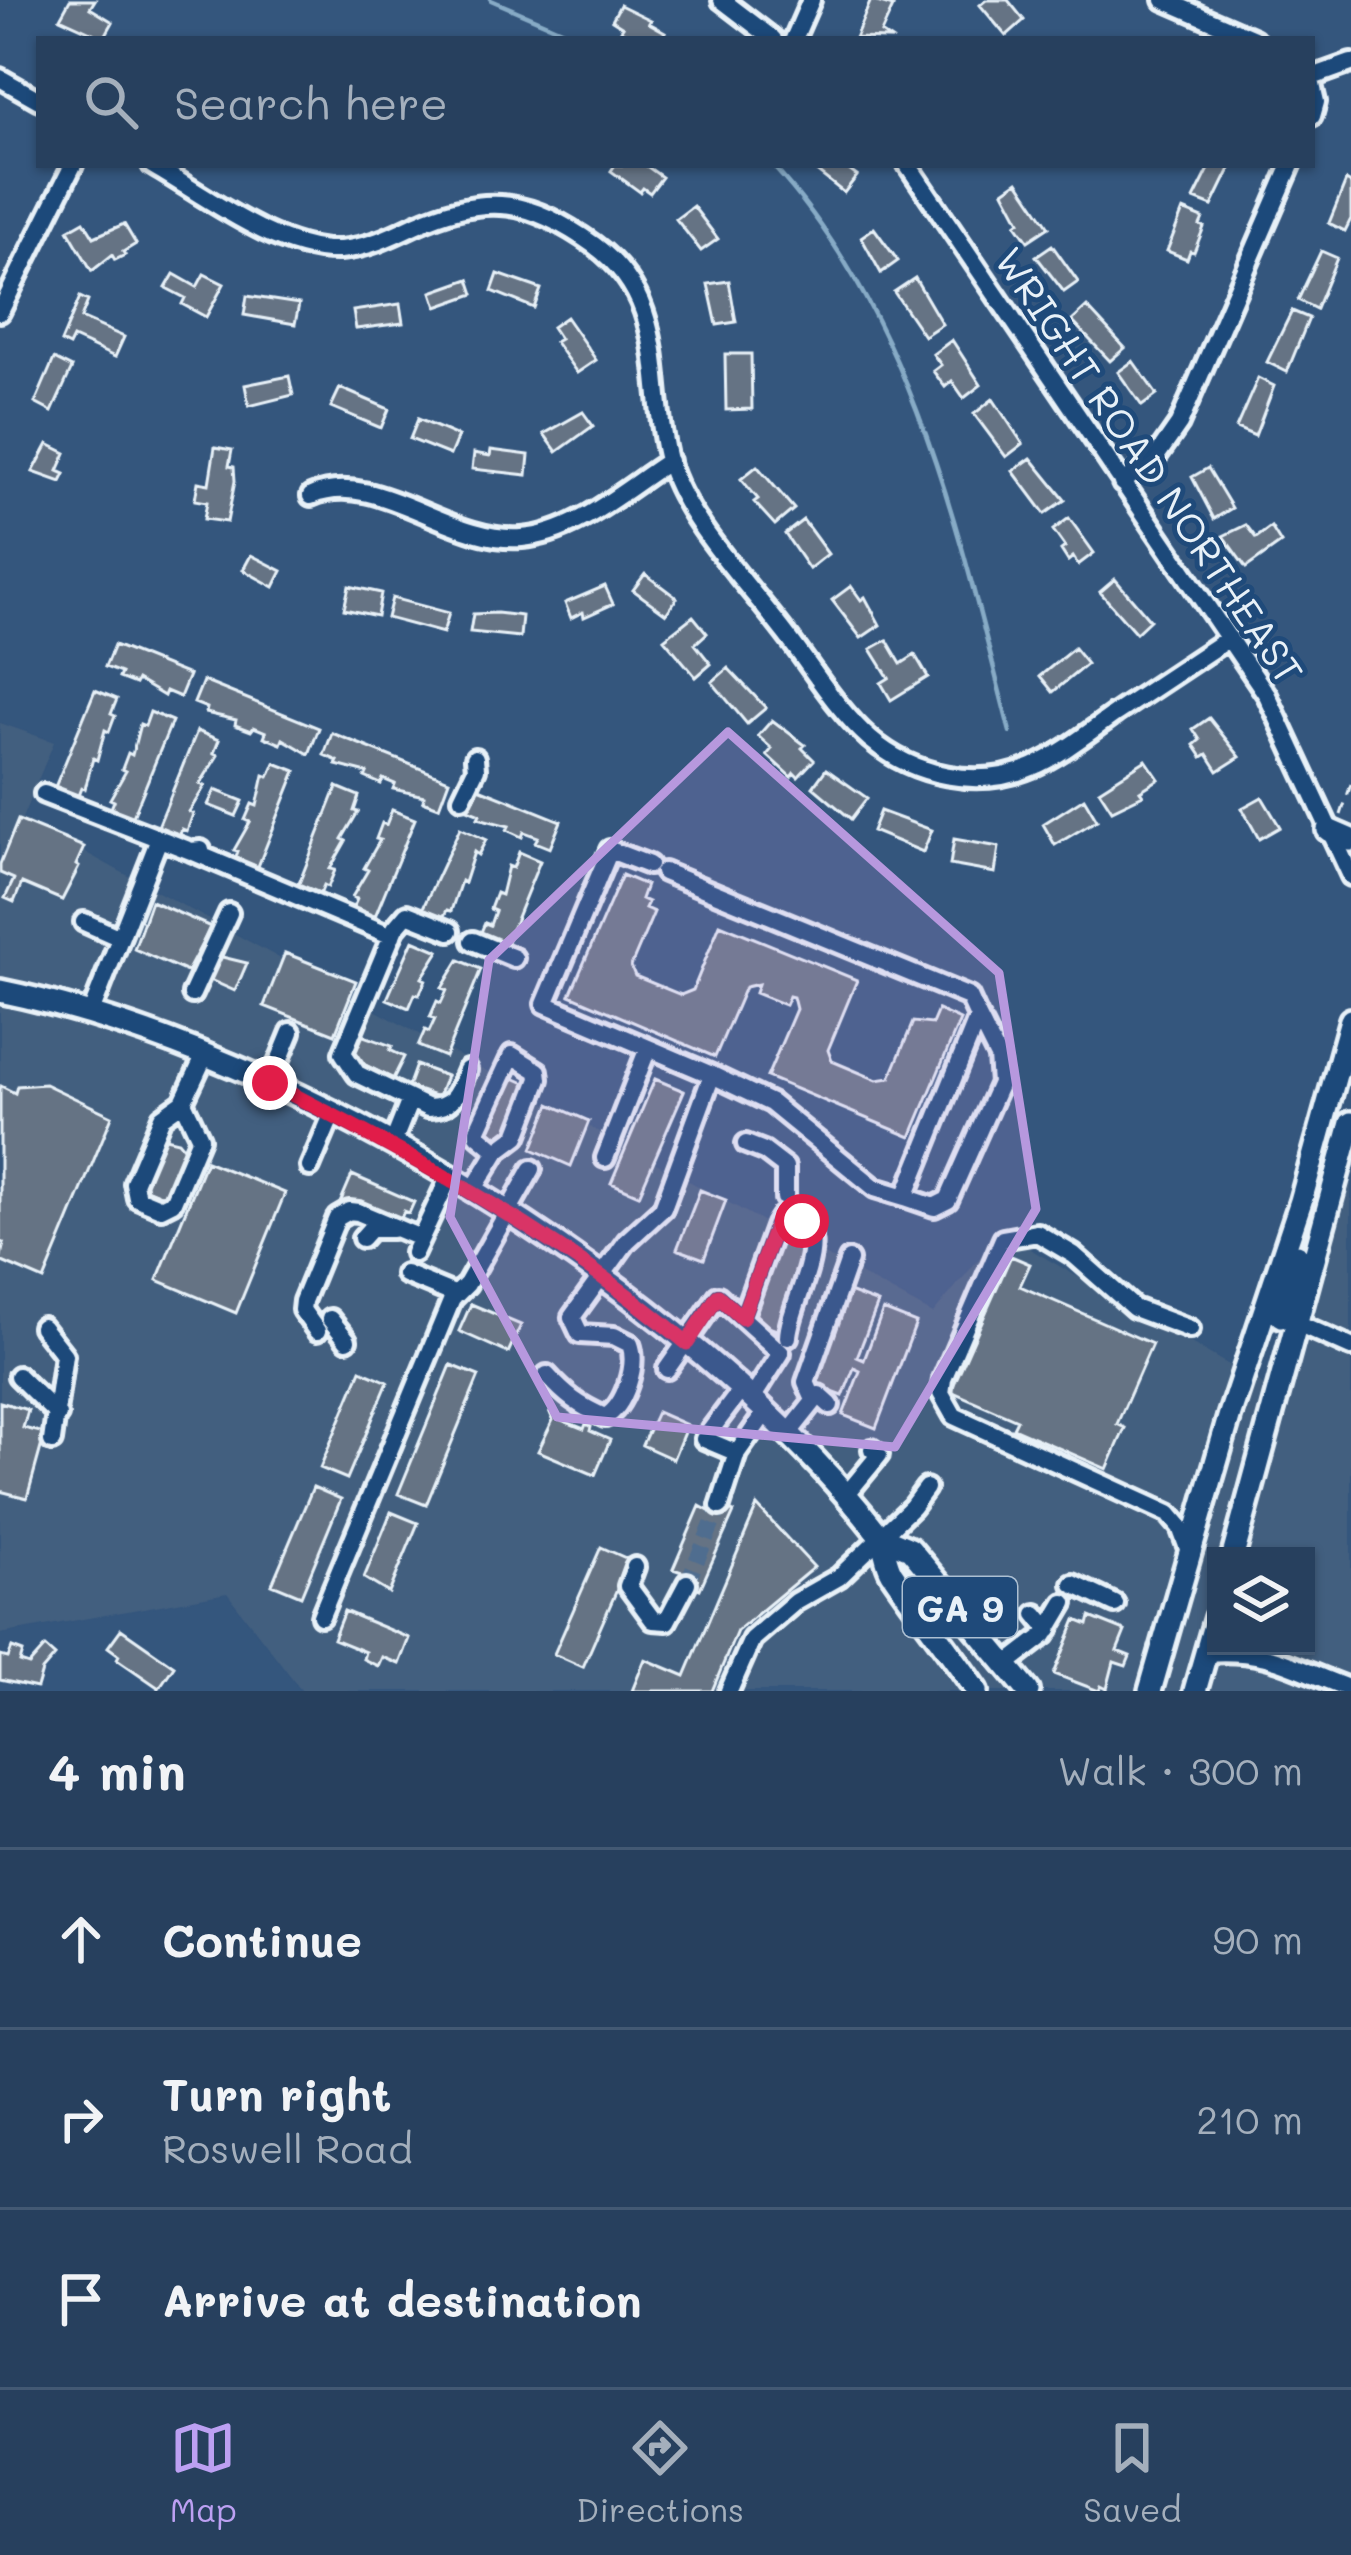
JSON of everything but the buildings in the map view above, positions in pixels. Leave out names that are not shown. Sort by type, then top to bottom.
[{"type":"main road","points":[[1334,823],[1351,839]]},
{"type":"main road","name":"GA 9","points":[[0,992],[90,1015],[205,1054],[270,1083],[449,1178],[600,1276],[687,1343],[788,1434],[881,1537],[910,1549],[1028,1691]]},
{"type":"main road","points":[[1236,1547],[1301,1201],[1351,1020]]},
{"type":"main road","points":[[1150,1691],[1204,1503],[1344,1178],[1351,1124]]},
{"type":"main road","name":"GA 9","points":[[881,1537],[888,1568],[977,1691]]},
{"type":"main road","points":[[1195,1691],[1207,1650]]},
{"type":"street","points":[[722,0],[769,36]]},
{"type":"street","points":[[795,36],[811,0]]},
{"type":"street","points":[[1164,0],[1247,36]]},
{"type":"street","points":[[1315,80],[1351,63]]},
{"type":"street","points":[[0,78],[36,98]]},
{"type":"street","points":[[0,312],[72,168]]},
{"type":"street","points":[[157,168],[274,235],[307,247],[338,250],[371,245],[447,210],[480,202],[518,206],[566,226],[615,264],[644,307],[654,344],[669,461],[680,488],[853,722],[886,751],[925,771],[980,778],[1031,767],[1229,638]]},
{"type":"street","name":"WRIGHT ROAD NORTHEAST","points":[[910,168],[1229,638],[1334,823],[1351,876]]},
{"type":"street","points":[[1122,483],[1156,457],[1180,424],[1290,168]]},
{"type":"street","points":[[311,496],[332,487],[353,487],[471,533],[525,538],[572,524],[669,461]]},
{"type":"street","points":[[462,799],[476,769],[475,758]]},
{"type":"street","points":[[44,794],[200,850],[392,936]]},
{"type":"street","points":[[90,1015],[159,839]]},
{"type":"street","points":[[610,850],[969,997],[978,1017],[998,1057],[1000,1083],[948,1201],[934,1207],[875,1188],[771,1103],[545,1004],[610,850]]},
{"type":"street","points":[[192,994],[229,913]]},
{"type":"street","points":[[450,931],[407,914],[392,936],[343,1053],[358,1074],[410,1100],[440,1108],[454,1101],[467,1070]]},
{"type":"street","points":[[84,922],[120,938]]},
{"type":"street","points":[[473,941],[514,958]]},
{"type":"street","points":[[904,1197],[978,1017]]},
{"type":"street","points":[[270,1083],[291,1032]]},
{"type":"street","points":[[605,1158],[648,1048]]},
{"type":"street","points":[[183,1102],[200,1138],[173,1202],[161,1208],[137,1198],[134,1184],[162,1117],[183,1102],[205,1054]]},
{"type":"street","points":[[472,1192],[496,1151],[517,1136],[539,1079],[538,1071],[512,1055],[478,1129],[478,1136],[496,1151]]},
{"type":"street","points":[[547,1375],[582,1408],[605,1417],[620,1406],[634,1359],[630,1344],[614,1336],[580,1334],[572,1317],[627,1241],[663,1208],[712,1075]]},
{"type":"street","points":[[392,1145],[410,1100]]},
{"type":"street","points":[[310,1167],[332,1115]]},
{"type":"street","points":[[746,1144],[785,1167],[785,1198]]},
{"type":"street","points":[[321,1616],[456,1295],[510,1215],[532,1169]]},
{"type":"street","points":[[347,1340],[302,1310],[338,1218],[358,1212],[398,1229],[417,1246],[449,1178]]},
{"type":"street","points":[[720,1506],[752,1401],[784,1345],[814,1244],[811,1230],[802,1221],[781,1217],[776,1225],[742,1318]]},
{"type":"street","points":[[362,1238],[370,1229],[398,1229]]},
{"type":"street","points":[[1190,1329],[1134,1308],[1074,1255],[1037,1232],[1003,1239],[941,1393],[954,1416],[1169,1514],[1184,1514],[1204,1503]]},
{"type":"street","points":[[788,1434],[822,1402],[806,1382],[849,1260]]},
{"type":"street","points":[[405,1274],[456,1295]]},
{"type":"street","points":[[667,1370],[718,1296],[784,1345]]},
{"type":"street","points":[[1281,1316],[1351,1347]]},
{"type":"street","points":[[42,1327],[64,1355],[52,1441]]},
{"type":"street","points":[[19,1376],[58,1415]]},
{"type":"street","points":[[737,1453],[704,1439],[752,1401]]},
{"type":"street","points":[[846,1496],[879,1455],[872,1449]]},
{"type":"street","points":[[730,1691],[752,1639],[795,1601],[839,1577],[926,1488]]},
{"type":"street","points":[[1169,1514],[1180,1527],[1190,1555]]},
{"type":"street","points":[[635,1567],[628,1586],[653,1619],[667,1621],[687,1583]]},
{"type":"street","points":[[1073,1584],[1115,1604]]},
{"type":"street","points":[[1007,1664],[1049,1630],[1064,1603]]},
{"type":"street","points":[[1036,1614],[1049,1630]]},
{"type":"street","points":[[1270,1655],[1351,1689]]},
{"type":"path","points":[[1334,823],[1351,784]]},
{"type":"highlighted area","points":[[728,732],[999,973],[1036,1209],[895,1447],[557,1417],[450,1217],[489,960]]},
{"type":"shaded area","points":[[0,723],[54,742],[22,818],[933,1314],[1001,1232],[1268,1388],[1336,1150],[1351,1156],[1351,1691],[302,1691],[227,1593],[0,1634]]},
{"type":"waterway","points":[[491,0],[575,36]]},
{"type":"waterway","points":[[774,168],[821,225],[862,290],[896,360],[950,507],[1010,732]]},
{"type":"tunnel","points":[[687,1583],[720,1506]]},
{"type":"route","points":[[270,1083],[432,1167],[510,1215],[687,1343],[718,1296],[742,1318],[776,1225],[781,1217],[802,1221]]}]
